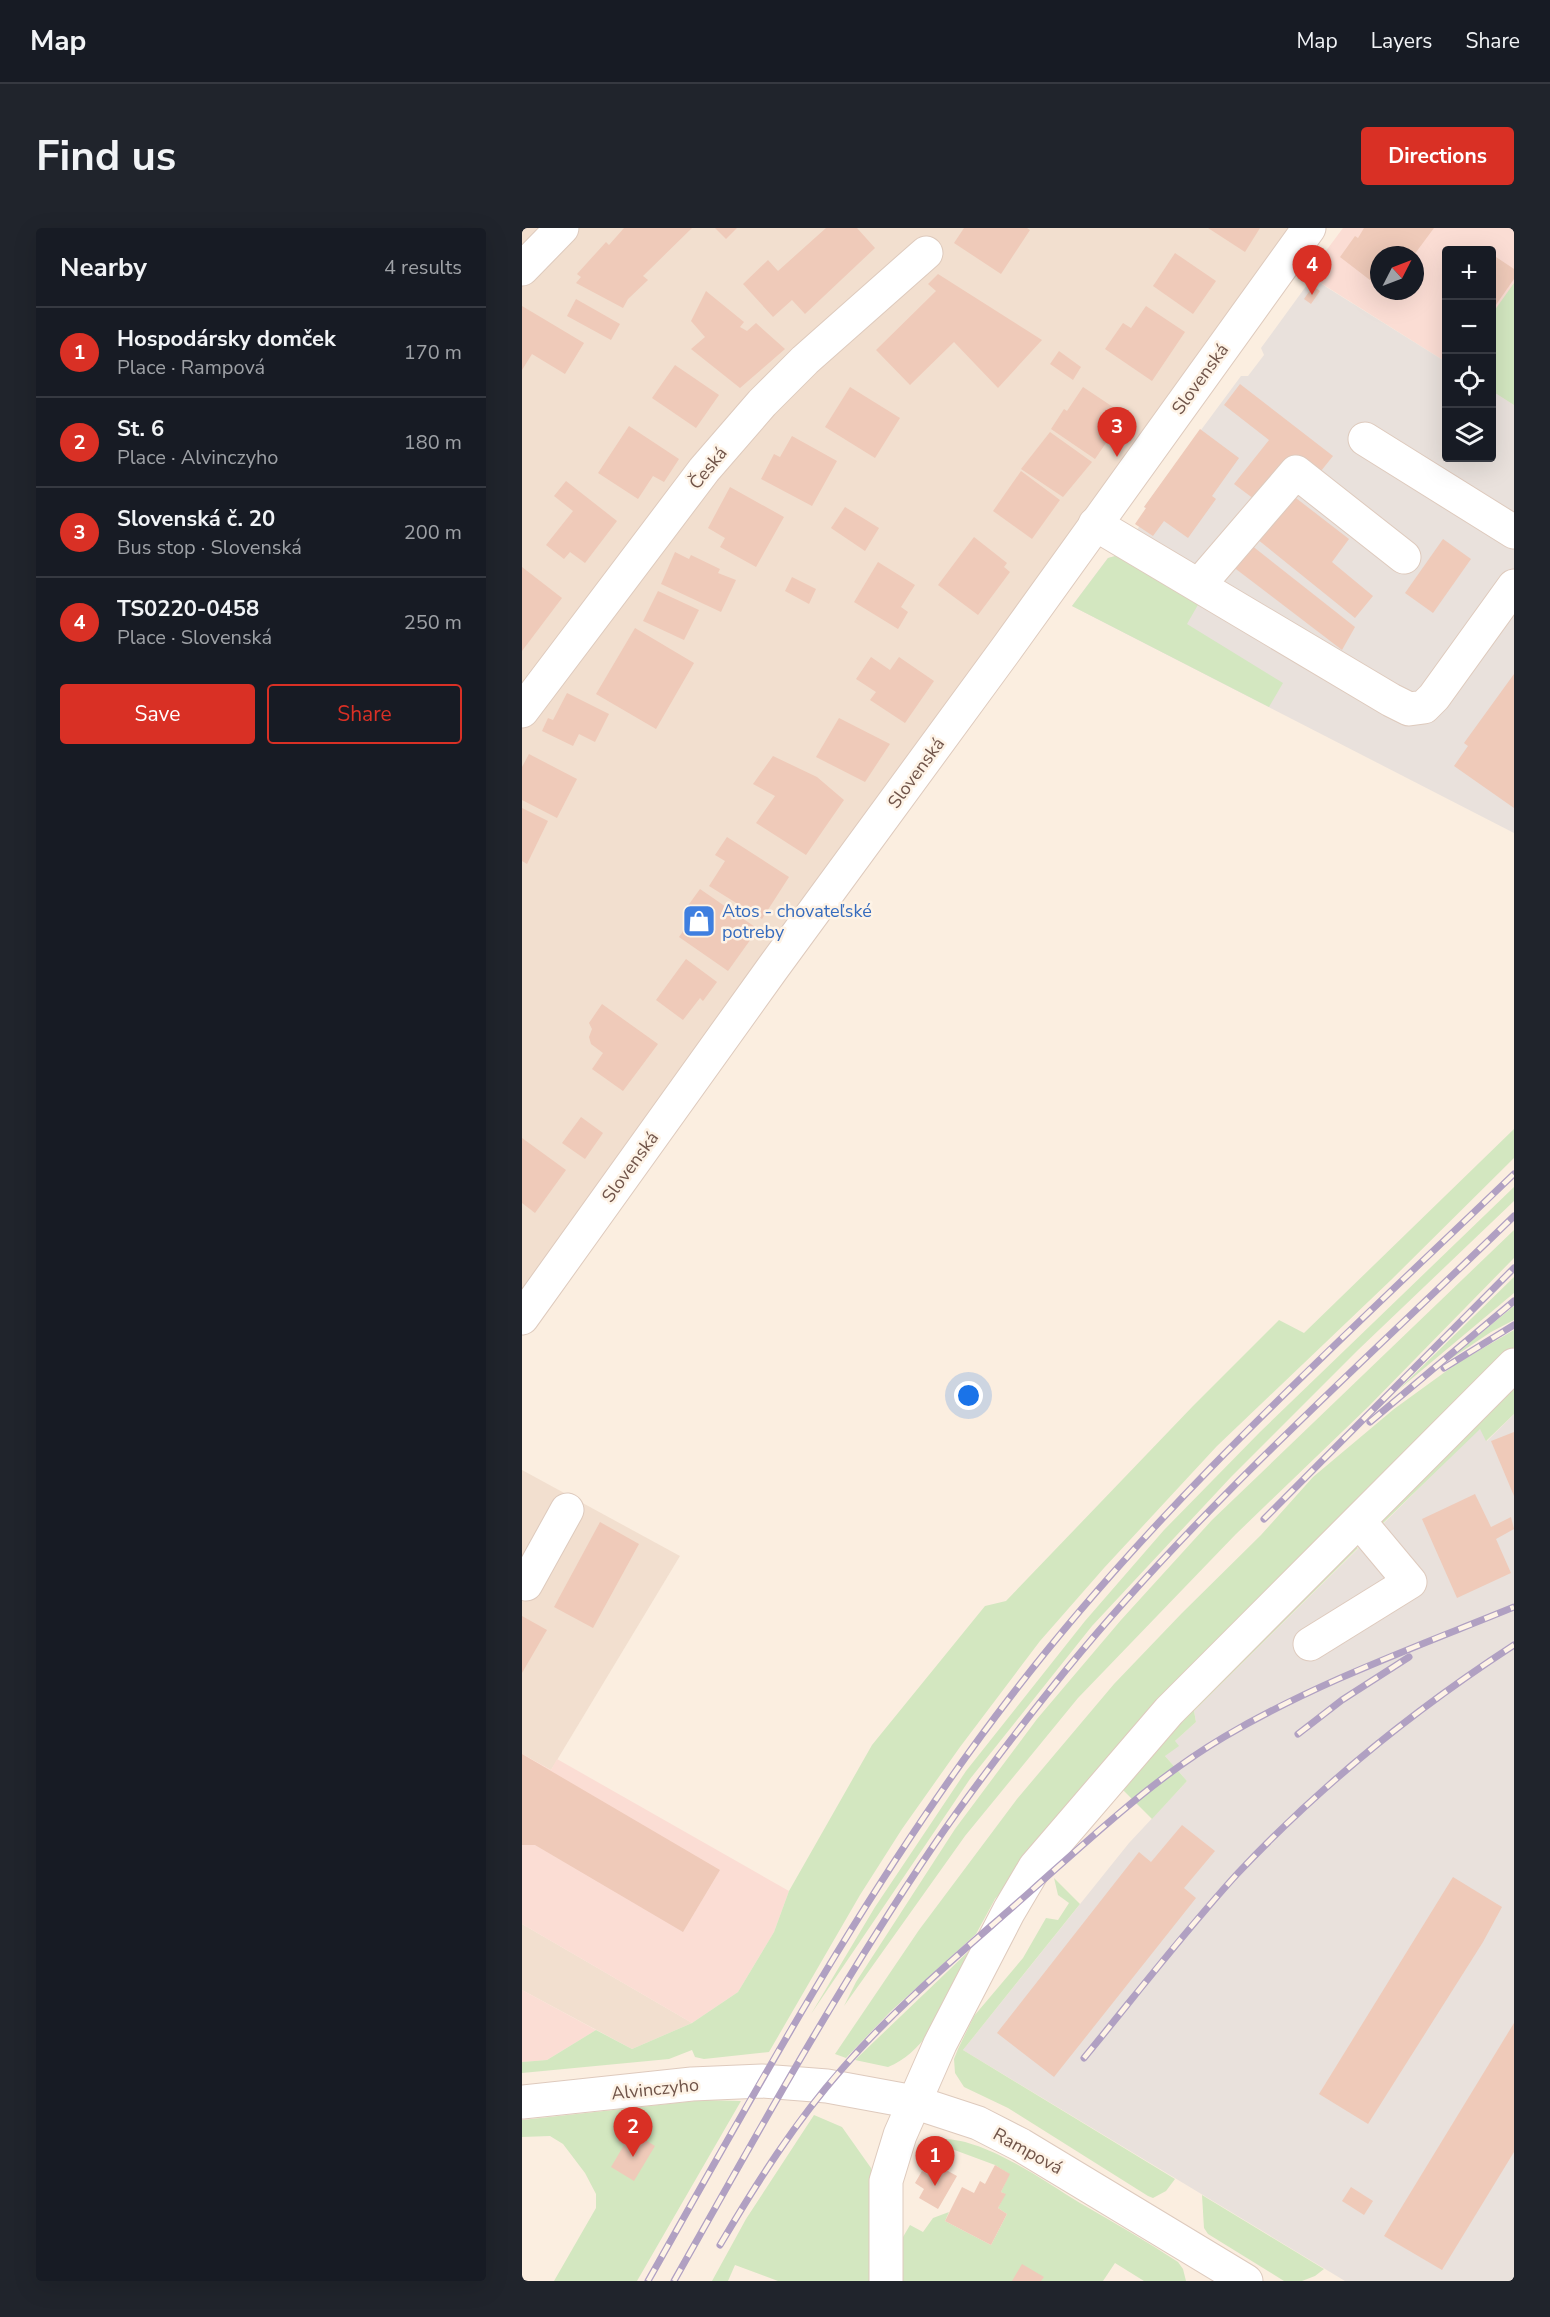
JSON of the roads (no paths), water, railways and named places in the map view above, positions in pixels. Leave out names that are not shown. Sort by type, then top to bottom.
[{"type":"street","points":[[522,269],[562,228]]},
{"type":"street","name":"Slovenská","points":[[522,1318],[1309,228]]},
{"type":"street","name":"Česká","points":[[522,711],[705,470],[762,403],[805,360],[926,253]]},
{"type":"street","points":[[1365,439],[1514,532]]},
{"type":"street","points":[[1199,585],[1296,472],[1404,557]]},
{"type":"street","points":[[1095,524],[1409,709],[1424,707],[1434,697],[1514,586]]},
{"type":"street","points":[[886,2281],[886,2181],[900,2135],[940,2044],[1009,1911],[1035,1867],[1169,1711],[1514,1365]]},
{"type":"street","points":[[522,1582],[526,1584],[567,1510]]},
{"type":"street","points":[[1310,1644],[1410,1582],[1359,1521]]},
{"type":"street","name":"Alvinczyho","points":[[522,2102],[728,2082],[787,2083]]},
{"type":"street","name":"Rampová","points":[[787,2083],[827,2086],[914,2102],[978,2123],[1021,2145],[1245,2281]]},
{"type":"railway","points":[[648,2281],[776,2056],[864,1908],[960,1765],[1011,1696],[1068,1625],[1189,1490],[1317,1362],[1514,1174]]},
{"type":"railway","points":[[674,2281],[800,2060],[899,1898],[982,1778],[1032,1713],[1117,1609],[1227,1493],[1514,1216]]},
{"type":"railway","points":[[1264,1519],[1514,1268]]},
{"type":"railway","points":[[1370,1422],[1514,1301]]},
{"type":"railway","points":[[1444,1368],[1514,1325]]},
{"type":"railway","points":[[720,2245],[792,2132],[825,2089],[864,2045],[934,1976],[1148,1790],[1198,1753],[1294,1700],[1366,1667],[1514,1607]]},
{"type":"railway","points":[[1084,2058],[1218,1895],[1269,1841],[1369,1751],[1440,1696],[1514,1645]]},
{"type":"railway","points":[[1298,1734],[1342,1700],[1409,1657]]},
{"type":"place","name":"TS0220-0458","points":[[1312,295]]},
{"type":"place","name":"Slovenská č. 20","points":[[1117,457]]},
{"type":"place","name":"Atos - chovateľské potreby","points":[[699,921]]},
{"type":"place","name":"St. 6","points":[[633,2157]]},
{"type":"place","name":"Hospodársky domček","points":[[935,2186]]}]
